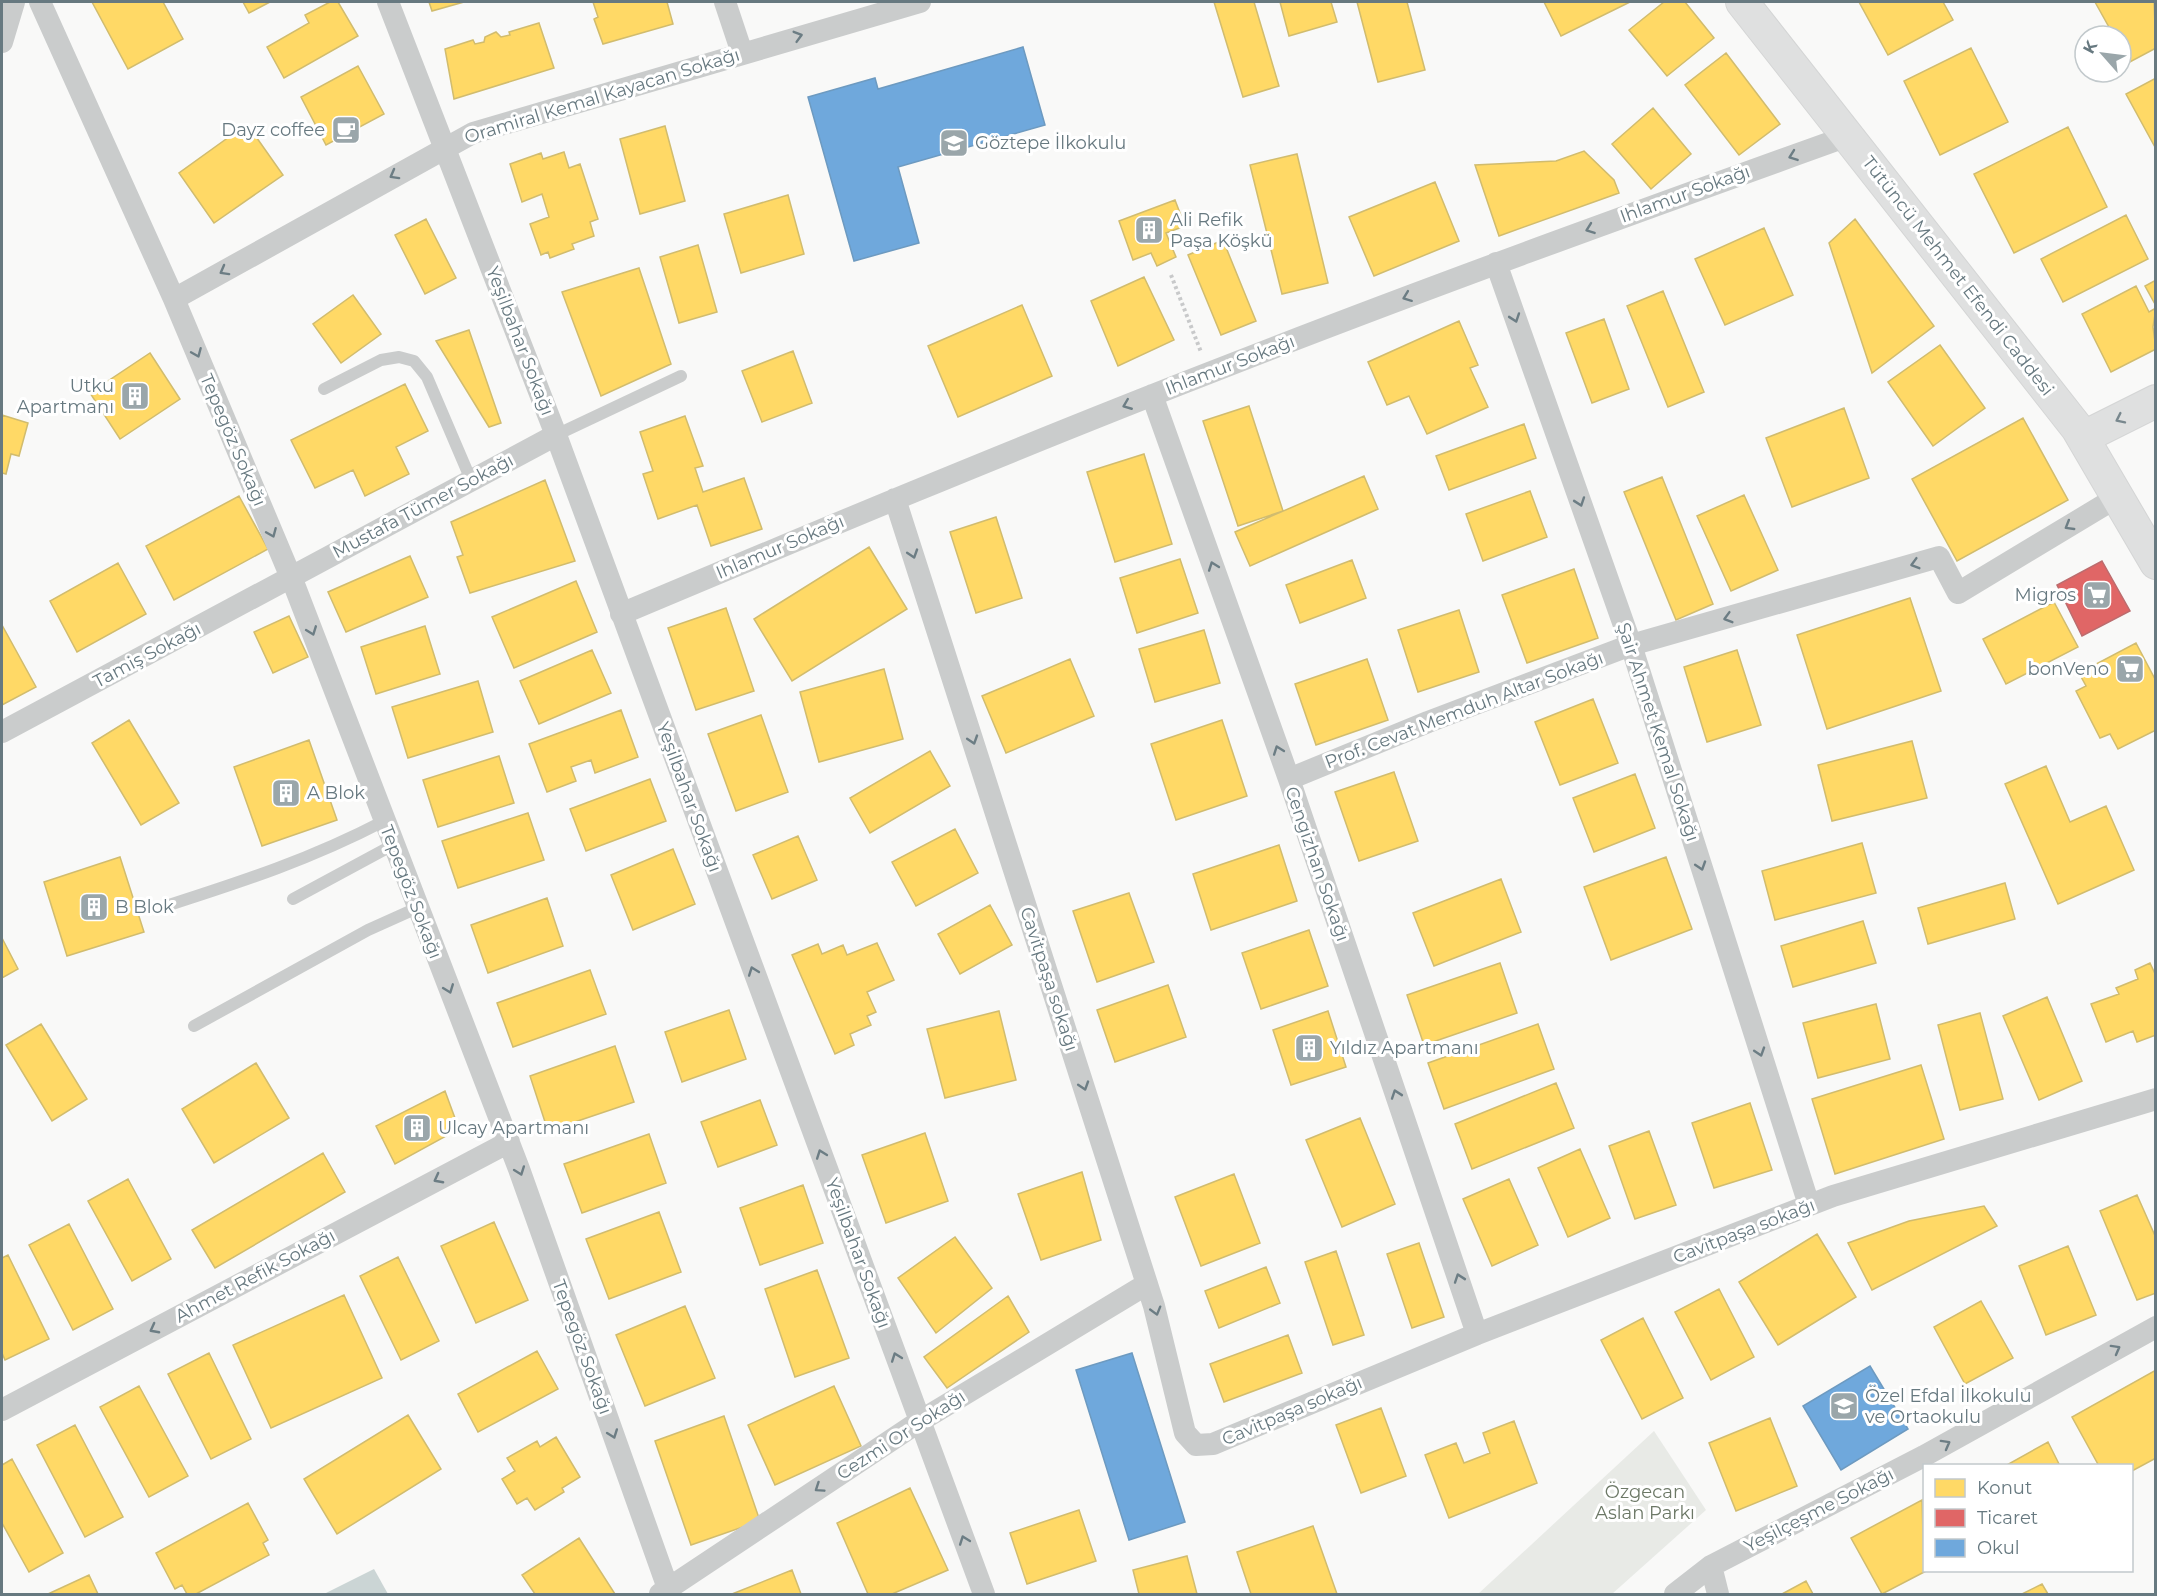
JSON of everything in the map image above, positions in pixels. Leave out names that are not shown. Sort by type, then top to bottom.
[{"type":"main road","name":"Tütüncü Mehmet Efendi Caddesi","points":[[1742,2],[2084,437],[2156,563]]},
{"type":"main road","points":[[2084,437],[2156,401]]},
{"type":"street","points":[[2,42],[14,2]]},
{"type":"street","name":"Tepegöz Sokağı","points":[[40,2],[174,299],[291,576],[509,1142],[666,1593]]},
{"type":"street","name":"Yeşilbahar Sokağı","points":[[388,2],[556,435],[984,1594]]},
{"type":"street","points":[[725,2],[742,53]]},
{"type":"street","name":"Oramiral Kemal Kayacan Sokağı","points":[[174,299],[445,147],[491,127],[920,2]]},
{"type":"street","name":"Ihlamur Sokağı","points":[[621,614],[895,499],[1152,395],[1496,263],[1848,136]]},
{"type":"street","name":"Şair Ahmet Kemal Sokağı","points":[[1496,263],[1630,645],[1809,1205]]},
{"type":"street","name":"Cengizhan Sokağı","points":[[1152,395],[1289,779],[1478,1334]]},
{"type":"street","name":"Mustafa Tümer Sokağı","points":[[291,576],[556,435]]},
{"type":"street","name":"Prof. Cevat Memduh Altar Sokağı","points":[[1289,779],[1428,722],[1630,645],[1940,557],[1958,593],[2119,496]]},
{"type":"street","name":"Cavitpaşa sokağı","points":[[895,499],[1147,1284],[1185,1433],[1192,1442],[1201,1447],[1224,1440],[1478,1334],[1809,1205],[1869,1184],[2156,1099]]},
{"type":"street","name":"Tamiş Sokağı","points":[[2,732],[291,576]]},
{"type":"street","name":"Ahmet Refik Sokağı","points":[[2,1410],[509,1142]]},
{"type":"street","name":"Cezmi Or Sokağı","points":[[666,1593],[920,1421],[1147,1284]]},
{"type":"street","name":"Yeşilçeşme Sokağı","points":[[1675,1594],[1711,1566],[1923,1456],[2156,1327]]},
{"type":"street","points":[[1711,1566],[1719,1594]]},
{"type":"lane","points":[[324,389],[381,360],[399,357],[414,361],[427,377],[471,480]]},
{"type":"lane","points":[[556,435],[681,376]]},
{"type":"lane","points":[[166,906],[279,870],[335,846],[384,821]]},
{"type":"lane","points":[[293,899],[393,844]]},
{"type":"lane","points":[[194,1026],[368,930],[417,908]]},
{"type":"path","points":[[1171,275],[1209,373]]},
{"type":"green space","name":"Özgecan Aslan Parkı","points":[[1654,1431],[1706,1510],[1612,1594],[1478,1594]]},
{"type":"shaded area","points":[[374,1569],[388,1594],[324,1594]]},
{"type":"building: Konut","points":[[92,2],[163,2],[183,39],[128,69]]},
{"type":"building: Konut","points":[[243,2],[270,2],[249,13]]},
{"type":"building: Konut","points":[[330,2],[338,2],[358,36],[284,78],[267,47],[309,23],[305,15]]},
{"type":"building: Konut","points":[[429,2],[464,2],[432,11]]},
{"type":"building: Konut","points":[[593,2],[667,2],[673,24],[603,44],[594,19],[598,17]]},
{"type":"building: Konut","points":[[1214,2],[1254,2],[1279,86],[1243,97]]},
{"type":"building: Konut","points":[[1280,2],[1331,2],[1337,22],[1289,36]]},
{"type":"building: Konut","points":[[1357,2],[1407,2],[1425,70],[1378,82]]},
{"type":"building: Konut","points":[[1544,2],[1630,2],[1561,36]]},
{"type":"building: Konut","points":[[1664,2],[1685,2],[1714,38],[1667,76],[1629,30]]},
{"type":"building: Konut","points":[[1859,2],[1943,2],[1953,20],[1888,55]]},
{"type":"building: Konut","points":[[2095,2],[2154,2],[2156,48],[2133,60],[2133,24],[2107,24]]},
{"type":"building: Konut","points":[[539,23],[554,68],[454,99],[445,49],[473,40],[475,44],[484,42],[485,37],[496,32],[501,37],[510,35],[509,32]]},
{"type":"building: Konut","points":[[1971,48],[2008,122],[1940,155],[1904,81]]},
{"type":"building: Konut","points":[[1726,53],[1780,124],[1739,155],[1685,85]]},
{"type":"building: Konut","points":[[358,66],[384,114],[326,145],[301,97]]},
{"type":"building: Konut","points":[[2156,78],[2156,149],[2126,94]]},
{"type":"building: Konut","points":[[1653,108],[1691,154],[1651,189],[1612,144]]},
{"type":"building: Konut","points":[[247,124],[283,175],[214,223],[179,173]]},
{"type":"building: Konut","points":[[665,126],[685,201],[640,214],[620,139]]},
{"type":"building: Konut","points":[[2068,127],[2107,207],[2014,253],[1974,174]]},
{"type":"building: Konut","points":[[1584,151],[1614,180],[1619,193],[1499,236],[1475,165],[1556,161]]},
{"type":"building: Konut","points":[[564,152],[569,168],[580,164],[598,219],[590,222],[594,236],[572,244],[574,249],[550,258],[548,252],[541,255],[530,224],[549,217],[542,194],[522,202],[510,164],[541,153],[543,159]]},
{"type":"building: Konut","points":[[1297,154],[1328,283],[1282,294],[1250,165]]},
{"type":"building: Konut","points":[[1435,182],[1459,241],[1374,276],[1349,217]]},
{"type":"building: Konut","points":[[788,195],[804,254],[741,273],[724,214]]},
{"type":"building: Konut","name":"Ali Refik Paşa Köşkü","points":[[1175,200],[1185,226],[1166,233],[1176,257],[1157,266],[1151,253],[1133,260],[1119,221]]},
{"type":"building: Konut","points":[[2126,215],[2148,259],[2063,302],[2041,259]]},
{"type":"building: Konut","points":[[426,219],[456,278],[425,294],[395,235]]},
{"type":"building: Konut","points":[[1855,219],[1934,326],[1872,373],[1829,243]]},
{"type":"building: Konut","points":[[1764,228],[1793,295],[1725,325],[1695,259]]},
{"type":"building: Konut","points":[[1223,240],[1256,321],[1221,335],[1188,255]]},
{"type":"building: Konut","points":[[698,245],[717,312],[679,323],[660,257]]},
{"type":"building: Konut","points":[[639,268],[671,364],[601,396],[562,292]]},
{"type":"building: Konut","points":[[1144,277],[1174,340],[1118,366],[1091,301]]},
{"type":"building: Konut","points":[[2156,280],[2156,306],[2145,286]]},
{"type":"building: Konut","points":[[2136,286],[2149,312],[2156,308],[2153,327],[2156,349],[2111,372],[2082,314]]},
{"type":"building: Konut","points":[[1663,291],[1704,392],[1668,407],[1627,306]]},
{"type":"building: Konut","points":[[353,295],[381,334],[341,363],[313,324]]},
{"type":"building: Konut","points":[[1022,305],[1052,376],[958,417],[928,346]]},
{"type":"building: Konut","points":[[1604,319],[1629,389],[1592,403],[1566,333]]},
{"type":"building: Konut","points":[[1459,321],[1478,365],[1470,368],[1488,407],[1427,434],[1409,396],[1387,405],[1368,362]]},
{"type":"building: Konut","points":[[469,330],[501,423],[489,427],[436,341]]},
{"type":"building: Konut","points":[[1940,345],[1985,408],[1933,446],[1888,382]]},
{"type":"building: Konut","points":[[793,351],[812,403],[762,422],[742,371]]},
{"type":"building: Konut","name":"Utku Apartmanı","points":[[150,353],[180,399],[120,439],[90,393]]},
{"type":"building: Konut","points":[[405,384],[428,431],[396,447],[409,474],[365,496],[353,470],[315,488],[291,440]]},
{"type":"building: Konut","points":[[1249,406],[1283,511],[1238,526],[1203,421]]},
{"type":"building: Konut","points":[[1844,408],[1869,478],[1792,507],[1766,438]]},
{"type":"building: Konut","points":[[2,415],[28,423],[19,456],[11,454],[6,474],[2,473]]},
{"type":"building: Konut","points":[[685,416],[703,466],[695,468],[703,492],[744,478],[762,529],[711,546],[697,505],[658,519],[643,474],[653,471],[640,432]]},
{"type":"building: Konut","points":[[2023,418],[2068,500],[1957,561],[1912,479]]},
{"type":"building: Konut","points":[[1524,424],[1536,458],[1449,490],[1436,456]]},
{"type":"building: Konut","points":[[1144,454],[1172,544],[1115,562],[1087,472]]},
{"type":"building: Konut","points":[[1364,476],[1378,509],[1250,566],[1235,532]]},
{"type":"building: Konut","points":[[1662,477],[1713,604],[1676,620],[1624,492]]},
{"type":"building: Konut","points":[[545,480],[575,561],[470,593],[457,557],[463,555],[451,522]]},
{"type":"building: Konut","points":[[1530,491],[1547,537],[1483,561],[1466,514]]},
{"type":"building: Konut","points":[[1744,495],[1778,570],[1731,591],[1697,516]]},
{"type":"building: Konut","points":[[239,496],[268,549],[174,600],[146,546]]},
{"type":"building: Konut","points":[[996,517],[1022,598],[976,613],[950,532]]},
{"type":"building: Konut","points":[[869,547],[907,609],[792,681],[754,619]]},
{"type":"building: Konut","points":[[410,556],[428,597],[346,632],[328,592]]},
{"type":"building: Konut","points":[[1180,559],[1198,613],[1137,633],[1120,578]]},
{"type":"building: Konut","points":[[1352,560],[1366,598],[1300,623],[1286,585]]},
{"type":"building: Konut","points":[[118,563],[146,614],[77,652],[50,601]]},
{"type":"building: Konut","points":[[1574,569],[1598,638],[1527,663],[1502,595]]},
{"type":"building: Konut","points":[[576,581],[597,632],[514,668],[492,617]]},
{"type":"building: Konut","points":[[1910,598],[1941,691],[1827,729],[1797,635]]},
{"type":"building: Konut","points":[[2054,602],[2078,647],[2006,684],[1983,639]]},
{"type":"building: Konut","points":[[726,608],[754,691],[696,710],[668,628]]},
{"type":"building: Konut","points":[[1459,610],[1479,672],[1418,692],[1398,630]]},
{"type":"building: Konut","points":[[289,616],[308,657],[273,673],[254,632]]},
{"type":"building: Konut","points":[[2,625],[36,687],[2,705]]},
{"type":"building: Konut","points":[[425,626],[440,674],[376,694],[361,647]]},
{"type":"building: Konut","points":[[1204,630],[1220,683],[1155,702],[1139,649]]},
{"type":"building: Konut","points":[[2136,643],[2156,681],[2156,730],[2118,749],[2110,734],[2100,738],[2076,691],[2086,686],[2079,673]]},
{"type":"building: Konut","points":[[592,650],[611,693],[539,724],[520,681]]},
{"type":"building: Konut","points":[[1737,650],[1761,725],[1707,742],[1684,667]]},
{"type":"building: Konut","points":[[1070,659],[1094,716],[1006,753],[982,696]]},
{"type":"building: Konut","points":[[1367,659],[1388,720],[1316,745],[1295,684]]},
{"type":"building: Konut","points":[[884,669],[903,739],[819,762],[800,692]]},
{"type":"building: Konut","points":[[478,681],[493,732],[408,758],[392,707]]},
{"type":"building: Konut","points":[[1593,699],[1618,763],[1560,785],[1535,722]]},
{"type":"building: Konut","points":[[621,710],[638,757],[595,773],[591,760],[571,767],[576,781],[547,792],[529,744]]},
{"type":"building: Konut","points":[[761,715],[788,792],[736,811],[708,734]]},
{"type":"building: Konut","points":[[129,720],[179,803],[141,825],[92,743]]},
{"type":"building: Konut","points":[[1222,720],[1247,796],[1176,820],[1151,744]]},
{"type":"building: Konut","name":"A Blok","points":[[309,740],[337,820],[262,846],[234,767]]},
{"type":"building: Konut","points":[[1912,741],[1927,798],[1832,821],[1818,765]]},
{"type":"building: Konut","points":[[930,751],[950,786],[870,833],[850,798]]},
{"type":"building: Konut","points":[[499,756],[514,803],[438,827],[423,780]]},
{"type":"building: Konut","points":[[2046,766],[2070,822],[2106,806],[2134,870],[2058,904],[2005,784]]},
{"type":"building: Konut","points":[[1394,772],[1418,841],[1359,861],[1335,792]]},
{"type":"building: Konut","points":[[1635,774],[1655,828],[1594,852],[1573,798]]},
{"type":"building: Konut","points":[[650,779],[666,821],[586,851],[570,809]]},
{"type":"building: Konut","points":[[528,813],[544,860],[458,888],[442,841]]},
{"type":"building: Konut","points":[[955,829],[978,873],[916,906],[892,862]]},
{"type":"building: Konut","points":[[798,836],[817,880],[772,899],[753,855]]},
{"type":"building: Konut","points":[[1862,843],[1876,893],[1775,920],[1762,871]]},
{"type":"building: Konut","points":[[1279,845],[1297,901],[1211,930],[1193,874]]},
{"type":"building: Konut","points":[[673,849],[695,904],[633,930],[611,875]]},
{"type":"building: Konut","name":"B Blok","points":[[120,857],[144,932],[67,956],[44,882]]},
{"type":"building: Konut","points":[[1666,857],[1692,929],[1611,960],[1584,887]]},
{"type":"building: Konut","points":[[1501,879],[1521,932],[1434,966],[1413,913]]},
{"type":"building: Konut","points":[[2005,883],[2015,919],[1928,944],[1918,908]]},
{"type":"building: Konut","points":[[1129,893],[1154,962],[1097,982],[1073,911]]},
{"type":"building: Konut","points":[[547,898],[563,946],[488,973],[471,925]]},
{"type":"building: Konut","points":[[990,905],[1012,945],[960,974],[938,934]]},
{"type":"building: Konut","points":[[1863,921],[1876,963],[1793,987],[1781,946]]},
{"type":"building: Konut","points":[[1309,930],[1328,986],[1261,1009],[1242,953]]},
{"type":"building: Konut","points":[[2,938],[18,969],[2,978]]},
{"type":"building: Konut","points":[[877,943],[894,980],[867,992],[876,1012],[867,1016],[871,1025],[850,1034],[854,1045],[835,1054],[792,955],[818,944],[822,954],[843,945],[847,955]]},
{"type":"building: Konut","points":[[1500,963],[1517,1013],[1424,1045],[1407,995]]},
{"type":"building: Konut","points":[[2150,963],[2156,976],[2156,1035],[2137,1042],[2133,1031],[2106,1042],[2091,1004],[2119,994],[2116,988],[2138,979],[2135,970]]},
{"type":"building: Konut","points":[[590,970],[606,1014],[513,1047],[497,1003]]},
{"type":"building: Konut","points":[[1168,985],[1186,1037],[1115,1062],[1097,1010]]},
{"type":"building: Konut","points":[[2047,997],[2082,1081],[2039,1100],[2003,1016]]},
{"type":"building: Konut","points":[[1876,1004],[1890,1059],[1818,1078],[1803,1023]]},
{"type":"building: Konut","points":[[729,1010],[746,1059],[682,1082],[665,1032]]},
{"type":"building: Konut","points":[[999,1011],[1016,1080],[945,1098],[927,1029]]},
{"type":"building: Konut","name":"Yıldız Apartmanı","points":[[1328,1011],[1346,1067],[1291,1085],[1273,1030]]},
{"type":"building: Konut","points":[[1980,1013],[2003,1099],[1960,1110],[1938,1025]]},
{"type":"building: Konut","points":[[41,1024],[87,1099],[52,1121],[6,1045]]},
{"type":"building: Konut","points":[[1538,1024],[1554,1069],[1444,1109],[1428,1063]]},
{"type":"building: Konut","points":[[615,1046],[634,1102],[548,1131],[530,1076]]},
{"type":"building: Konut","points":[[256,1063],[289,1118],[214,1163],[182,1109]]},
{"type":"building: Konut","points":[[1921,1065],[1944,1139],[1835,1174],[1812,1099]]},
{"type":"building: Konut","points":[[1556,1083],[1574,1128],[1472,1169],[1455,1124]]},
{"type":"building: Konut","name":"Ulcay Apartmanı","points":[[445,1091],[459,1129],[395,1164],[376,1126]]},
{"type":"building: Konut","points":[[760,1100],[777,1145],[718,1167],[701,1122]]},
{"type":"building: Konut","points":[[1750,1103],[1772,1170],[1714,1188],[1692,1123]]},
{"type":"building: Konut","points":[[1360,1118],[1395,1204],[1342,1227],[1306,1140]]},
{"type":"building: Konut","points":[[1649,1131],[1676,1205],[1635,1219],[1609,1146]]},
{"type":"building: Konut","points":[[925,1133],[948,1201],[886,1223],[862,1155]]},
{"type":"building: Konut","points":[[649,1134],[666,1183],[582,1213],[564,1164]]},
{"type":"building: Konut","points":[[1580,1149],[1610,1218],[1568,1237],[1538,1168]]},
{"type":"building: Konut","points":[[323,1153],[345,1192],[215,1268],[192,1230]]},
{"type":"building: Konut","points":[[1082,1172],[1101,1240],[1041,1260],[1018,1194]]},
{"type":"building: Konut","points":[[1234,1174],[1260,1243],[1201,1266],[1175,1197]]},
{"type":"building: Konut","points":[[128,1179],[171,1259],[132,1281],[88,1201]]},
{"type":"building: Konut","points":[[1509,1179],[1538,1245],[1492,1266],[1463,1199]]},
{"type":"building: Konut","points":[[803,1185],[823,1243],[760,1265],[740,1208]]},
{"type":"building: Konut","points":[[2137,1195],[2156,1238],[2156,1293],[2137,1300],[2100,1211]]},
{"type":"building: Konut","points":[[1984,1206],[1997,1226],[1872,1290],[1848,1243],[1909,1221]]},
{"type":"building: Konut","points":[[659,1212],[681,1272],[609,1299],[586,1239]]},
{"type":"building: Konut","points":[[494,1222],[528,1300],[476,1323],[441,1246]]},
{"type":"building: Konut","points":[[69,1224],[113,1309],[73,1330],[29,1245]]},
{"type":"building: Konut","points":[[1817,1234],[1856,1297],[1778,1345],[1739,1282]]},
{"type":"building: Konut","points":[[955,1237],[992,1288],[936,1333],[898,1278]]},
{"type":"building: Konut","points":[[1419,1243],[1444,1317],[1412,1328],[1387,1254]]},
{"type":"building: Konut","points":[[2068,1246],[2096,1315],[2046,1335],[2019,1266]]},
{"type":"building: Konut","points":[[1336,1251],[1364,1335],[1333,1345],[1305,1262]]},
{"type":"building: Konut","points":[[8,1255],[49,1339],[5,1360],[2,1353],[2,1258]]},
{"type":"building: Konut","points":[[398,1257],[439,1341],[401,1360],[360,1276]]},
{"type":"building: Konut","points":[[1266,1267],[1280,1303],[1219,1328],[1205,1291]]},
{"type":"building: Konut","points":[[817,1270],[849,1358],[795,1377],[765,1289]]},
{"type":"building: Konut","points":[[1719,1289],[1754,1357],[1711,1380],[1675,1312]]},
{"type":"building: Konut","points":[[344,1295],[382,1378],[271,1428],[233,1345]]},
{"type":"building: Konut","points":[[1008,1296],[1029,1332],[947,1388],[924,1357]]},
{"type":"building: Konut","points":[[1981,1301],[2013,1358],[1965,1384],[1934,1327]]},
{"type":"building: Konut","points":[[685,1306],[715,1378],[645,1406],[616,1335]]},
{"type":"building: Konut","points":[[1643,1318],[1683,1398],[1642,1419],[1601,1340]]},
{"type":"building: Konut","points":[[1288,1335],[1302,1373],[1224,1402],[1210,1364]]},
{"type":"building: Konut","points":[[537,1351],[558,1389],[478,1432],[458,1394]]},
{"type":"building: Konut","points":[[209,1353],[251,1439],[211,1459],[168,1374]]},
{"type":"building: Konut","points":[[2156,1370],[2156,1458],[2133,1470],[2133,1464],[2098,1464],[2072,1417]]},
{"type":"building: Konut","points":[[139,1386],[188,1476],[149,1497],[100,1407]]},
{"type":"building: Konut","points":[[834,1386],[861,1446],[775,1485],[748,1425]]},
{"type":"building: Konut","points":[[1381,1408],[1406,1476],[1361,1493],[1336,1425]]},
{"type":"building: Konut","points":[[408,1415],[441,1469],[337,1534],[304,1479]]},
{"type":"building: Konut","points":[[724,1416],[760,1521],[691,1545],[655,1441]]},
{"type":"building: Konut","points":[[1770,1418],[1797,1486],[1736,1511],[1709,1443]]},
{"type":"building: Konut","points":[[1514,1421],[1537,1483],[1449,1518],[1425,1455],[1456,1443],[1464,1463],[1490,1453],[1483,1433]]},
{"type":"building: Konut","points":[[75,1425],[123,1517],[85,1537],[37,1445]]},
{"type":"building: Konut","points":[[556,1437],[580,1477],[562,1488],[564,1492],[535,1510],[527,1498],[517,1504],[502,1479],[515,1471],[507,1458],[537,1441],[540,1447]]},
{"type":"building: Konut","points":[[2048,1442],[2059,1464],[2009,1464]]},
{"type":"building: Konut","points":[[12,1459],[63,1553],[29,1572],[2,1523],[2,1465]]},
{"type":"building: Konut","points":[[910,1488],[948,1570],[892,1594],[868,1594],[837,1523]]},
{"type":"building: Konut","points":[[1922,1500],[1924,1572],[1882,1594],[1851,1538]]},
{"type":"building: Konut","points":[[248,1503],[268,1540],[263,1543],[269,1555],[196,1594],[187,1594],[182,1585],[175,1589],[156,1553]]},
{"type":"building: Konut","points":[[1079,1510],[1096,1561],[1027,1584],[1010,1533]]},
{"type":"building: Konut","points":[[1313,1526],[1337,1594],[1251,1594],[1237,1552]]},
{"type":"building: Konut","points":[[579,1538],[615,1594],[535,1594],[522,1575]]},
{"type":"building: Konut","points":[[1187,1556],[1197,1594],[1139,1594],[1133,1570]]},
{"type":"building: Konut","points":[[792,1570],[801,1594],[732,1594]]},
{"type":"building: Konut","points":[[89,1575],[98,1594],[48,1594]]},
{"type":"building: Konut","points":[[1806,1581],[1813,1594],[1782,1594]]},
{"type":"building: Konut","points":[[2042,1584],[2048,1594],[2022,1594]]},
{"type":"building: Ticaret","points":[[2102,561],[2130,611],[2082,636],[2057,585]]},
{"type":"building: Okul","points":[[1023,47],[1045,125],[898,167],[919,243],[854,261],[808,97],[875,78],[878,89]]},
{"type":"building: Okul","points":[[1132,1353],[1185,1522],[1129,1540],[1076,1370]]},
{"type":"building: Okul","points":[[1870,1366],[1908,1429],[1841,1470],[1803,1406]]},
{"type":"place","name":"Dayz coffee","points":[[346,130]]},
{"type":"place","name":"Göztepe İlkokulu","points":[[954,143]]},
{"type":"place","name":"Ali Refik Paşa Köşkü","points":[[1149,230]]},
{"type":"place","name":"Utku Apartmanı","points":[[135,396]]},
{"type":"place","name":"Migros","points":[[2097,595]]},
{"type":"place","name":"bonVeno","points":[[2130,669]]},
{"type":"place","name":"A Blok","points":[[286,793]]},
{"type":"place","name":"B Blok","points":[[94,907]]},
{"type":"place","name":"Yıldız Apartmanı","points":[[1309,1048]]},
{"type":"place","name":"Ulcay Apartmanı","points":[[417,1128]]},
{"type":"place","name":"Özel Efdal İlkokulu ve Ortaokulu","points":[[1844,1406]]}]
